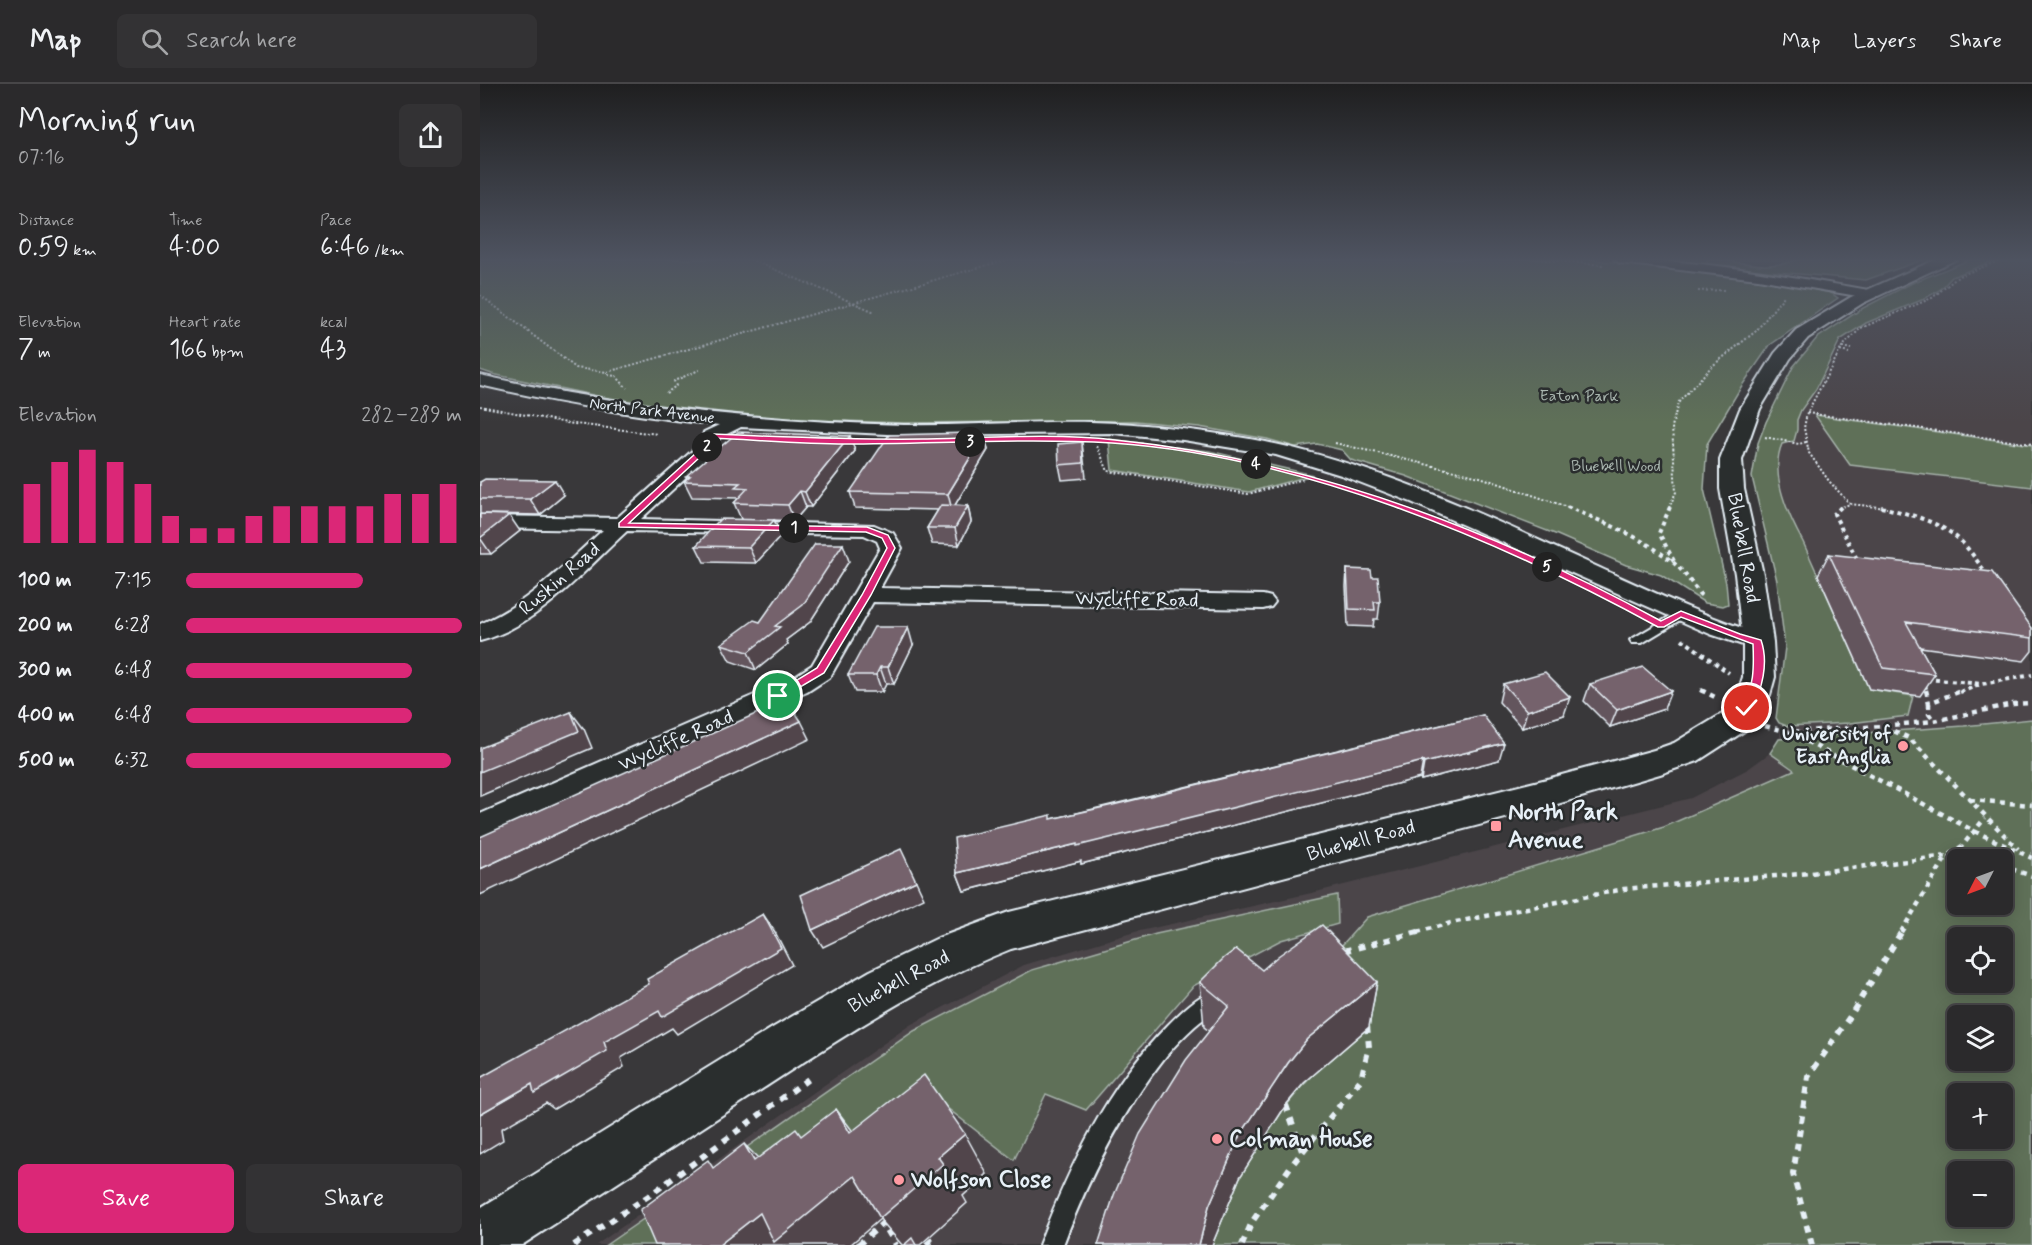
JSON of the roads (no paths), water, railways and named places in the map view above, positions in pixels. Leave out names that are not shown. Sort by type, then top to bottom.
[{"type":"street","name":"Bluebell Road","points":[[480,1240],[791,1043],[886,986],[953,952],[1009,931],[1547,793],[1686,752],[1734,722],[1747,708],[1754,695],[1759,677],[1758,642],[1749,574],[1732,489],[1731,460],[1749,409],[1791,344],[1835,313]]},
{"type":"street","name":"North Park Avenue","points":[[480,380],[552,397],[668,416],[737,422],[910,430],[1111,428],[1165,432],[1256,446],[1327,462],[1510,536],[1681,614],[1758,642]]},
{"type":"street","name":"Ruskin Road","points":[[480,633],[513,619],[532,606],[710,445],[710,436],[737,422]]},
{"type":"street","points":[[480,522],[621,525]]},
{"type":"street","name":"Wycliffe Road","points":[[480,827],[798,686],[820,671],[867,595],[891,548],[886,537],[867,530],[621,525]]},
{"type":"street","name":"Wycliffe Road","points":[[867,595],[1263,602]]},
{"type":"lane","points":[[1636,640],[1681,614]]},
{"type":"lane","points":[[1051,1245],[1062,1214],[1092,1149],[1121,1100],[1162,1045],[1211,1000],[1235,984]]},
{"type":"place","name":"University of East Anglia","points":[[1903,746]]},
{"type":"place","name":"North Park Avenue","points":[[1496,826]]},
{"type":"place","name":"Colman House","points":[[1217,1139]]},
{"type":"place","name":"Wolfson Close","points":[[899,1180]]},
{"type":"park label","name":"Eaton Park","points":[[1579,396]]},
{"type":"park label","name":"Bluebell Wood","points":[[1616,466]]}]
